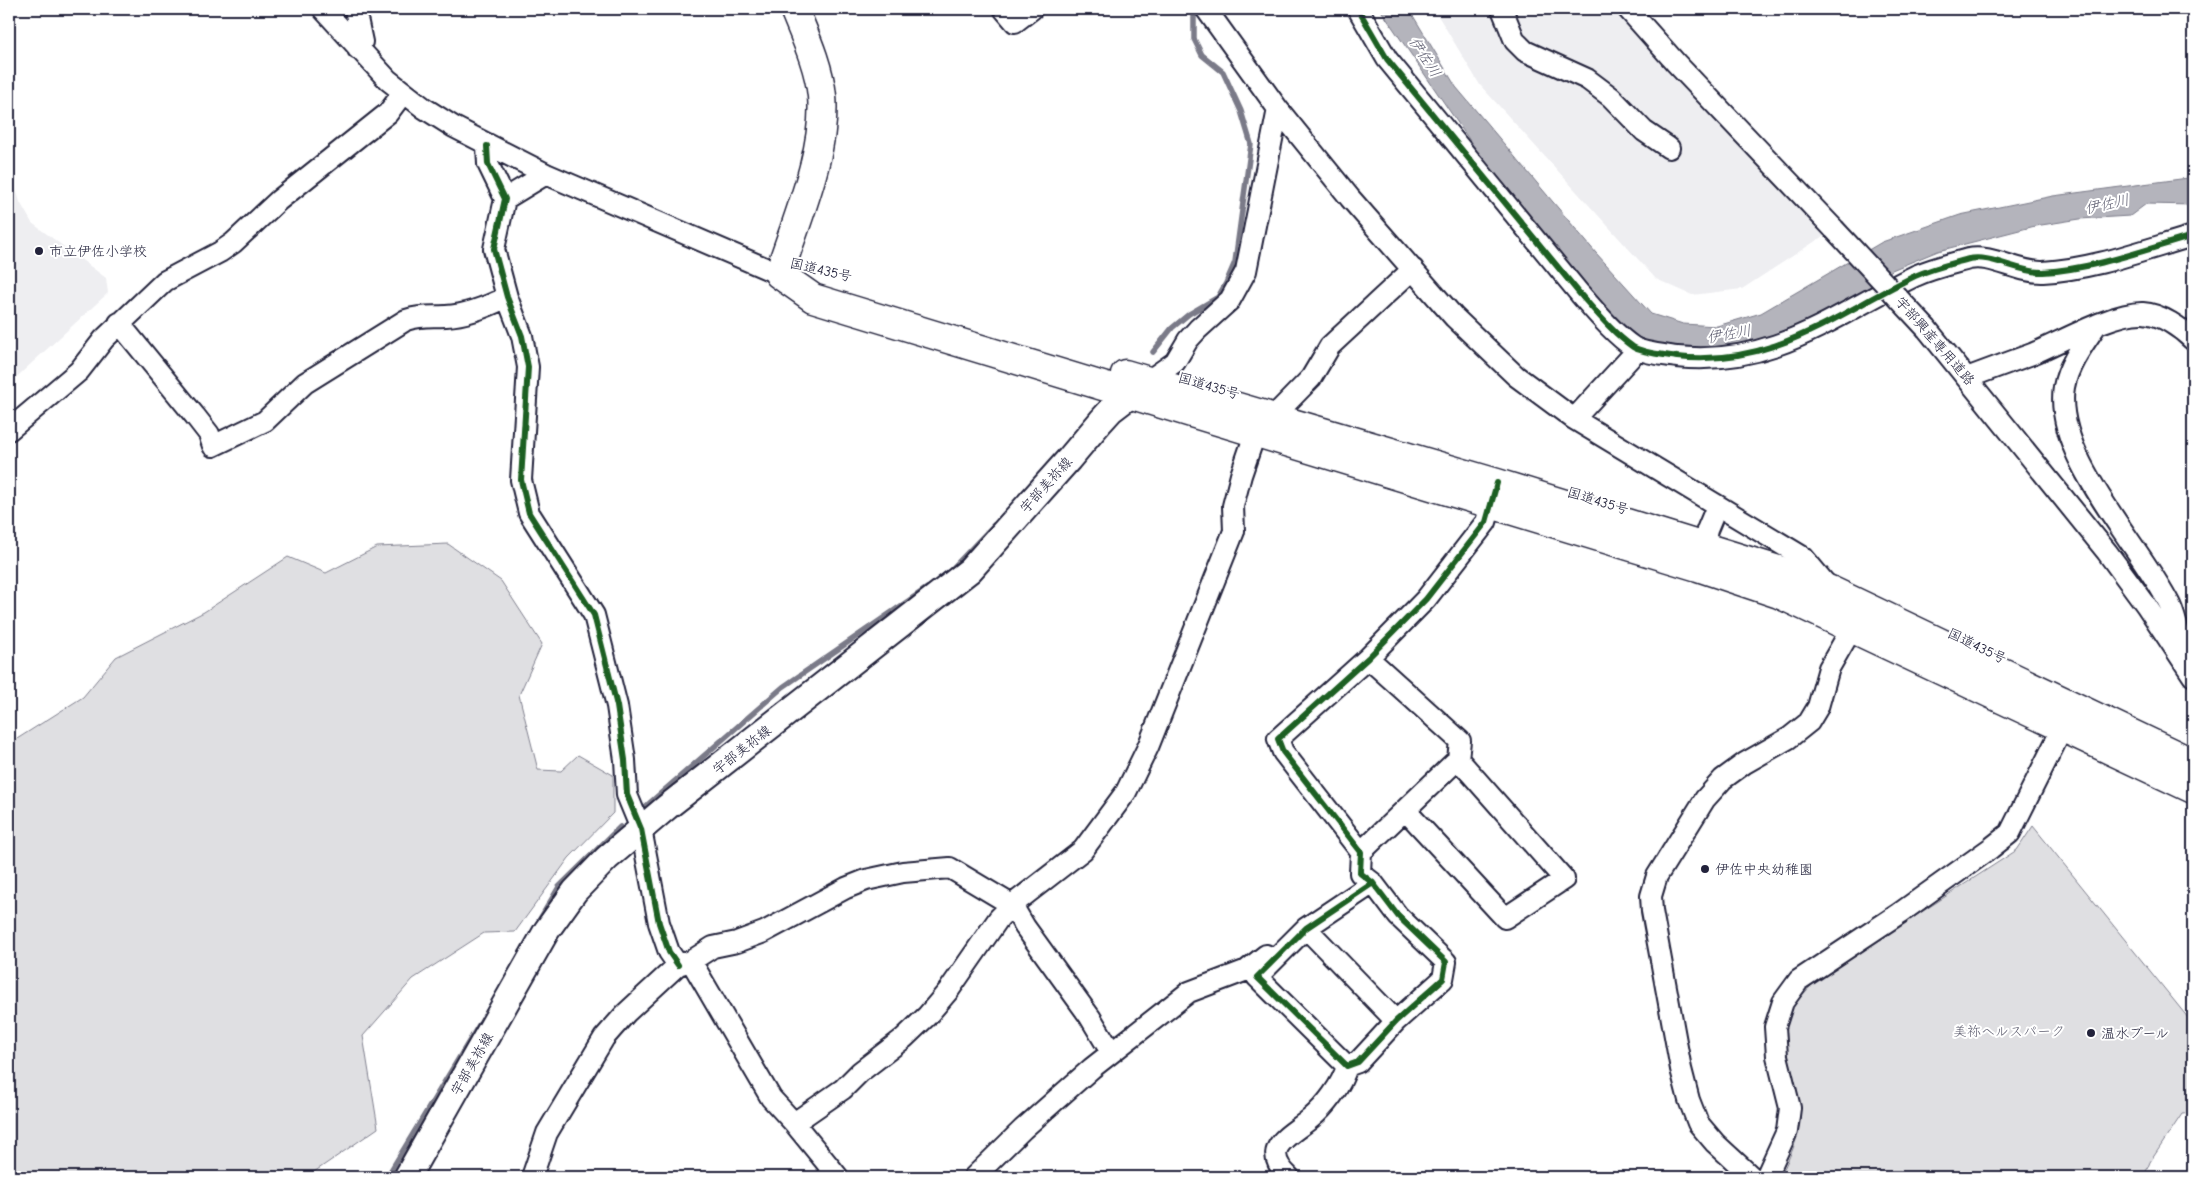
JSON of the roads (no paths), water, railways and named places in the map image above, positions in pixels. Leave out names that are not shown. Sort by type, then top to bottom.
[{"type":"highway","name":"国道435号","points":[[794,9],[809,47],[822,95],[822,128],[813,168],[779,274],[813,298],[1139,388],[1701,556],[1785,572],[1830,590],[2068,718],[2193,789]]},
{"type":"highway","name":"国道435号","points":[[1701,556],[1852,628],[2068,718],[2193,763]]},
{"type":"main road","name":"宇部美祢線","points":[[407,1177],[547,930],[576,891],[607,858],[641,829],[970,570],[1101,421],[1139,388]]},
{"type":"street","points":[[323,9],[358,49],[403,93],[454,127],[487,146],[546,174],[779,274]]},
{"type":"street","points":[[355,9],[362,42],[358,49]]},
{"type":"street","points":[[1004,9],[1015,22],[1032,9]]},
{"type":"street","points":[[1206,9],[1278,109],[1350,198],[1454,317],[1516,376],[1574,419],[1803,557],[1830,590]]},
{"type":"street","points":[[1358,9],[1386,59],[1580,294],[1610,326],[1635,348],[1667,356],[1703,359],[1740,356],[1774,347],[1814,331],[1916,276],[1938,267],[1973,258],[2021,270],[2041,272],[2077,268],[2193,236]]},
{"type":"street","points":[[1502,9],[1515,41],[1525,51],[1587,79],[1611,97],[1644,131],[1669,148]]},
{"type":"street","name":"宇部興産専用道路","points":[[1628,9],[1676,63],[1927,329],[2107,552],[2146,605],[2192,674]]},
{"type":"street","points":[[9,430],[79,372],[104,339],[119,323],[165,281],[220,252],[232,243],[279,200],[388,113],[403,93]]},
{"type":"street","points":[[1139,388],[1175,362],[1188,340],[1230,300],[1246,271],[1278,109]]},
{"type":"street","points":[[487,146],[488,164],[505,199],[494,249],[507,297],[522,336],[528,367],[521,480],[529,513],[594,615],[617,706],[625,760],[627,796],[641,829],[659,923],[668,952],[684,963],[766,1090],[838,1177]]},
{"type":"street","points":[[505,199],[546,174]]},
{"type":"street","points":[[794,1123],[843,1089],[860,1072],[904,1038],[927,1016],[949,990],[999,918],[1083,850],[1126,792],[1148,748],[1234,531],[1233,506],[1241,475],[1264,425],[1311,378],[1330,346],[1413,269]]},
{"type":"street","points":[[119,323],[209,434],[213,446],[265,421],[305,383],[406,320],[421,316],[447,316],[493,304],[507,297]]},
{"type":"street","points":[[1967,378],[2032,354],[2118,317],[2144,313],[2182,330],[2193,340]]},
{"type":"street","points":[[2095,327],[2073,361],[2064,386],[2063,408],[2069,438],[2082,466],[2170,606],[2192,674]]},
{"type":"street","points":[[9,413],[69,362],[104,339]]},
{"type":"street","points":[[1574,419],[1631,357],[1635,348]]},
{"type":"street","points":[[1347,1066],[1358,1062],[1396,1021],[1443,978],[1446,962],[1398,916],[1373,883],[1360,873],[1361,852],[1283,752],[1278,739],[1368,658],[1426,599],[1486,522],[1494,494]]},
{"type":"street","points":[[1701,556],[1707,530],[1717,506]]},
{"type":"street","points":[[1752,1177],[1715,1143],[1698,1123],[1679,1059],[1652,911],[1651,896],[1657,876],[1705,799],[1723,779],[1745,763],[1788,738],[1809,722],[1818,707],[1829,668],[1852,628]]},
{"type":"street","points":[[1361,852],[1458,760],[1460,741],[1368,658]]},
{"type":"street","points":[[1766,1177],[1787,1131],[1790,1108],[1777,1056],[1776,1027],[1783,1002],[1800,980],[1900,913],[2010,833],[2068,718]]},
{"type":"street","points":[[1406,811],[1505,918],[1564,878],[1458,760]]},
{"type":"street","points":[[532,1177],[547,1133],[604,1038],[626,1013],[684,963],[713,947],[737,942],[764,932],[846,888],[866,880],[903,872],[950,868],[1012,906],[1090,1017],[1111,1052]]},
{"type":"street","points":[[1347,1066],[1257,977],[1306,928],[1373,883]]},
{"type":"street","points":[[1306,928],[1396,1021]]},
{"type":"street","points":[[974,1177],[1023,1129],[1111,1052],[1189,992],[1247,970],[1276,947],[1288,946]]},
{"type":"street","points":[[1289,1177],[1280,1169],[1276,1158],[1277,1148],[1284,1137],[1322,1108],[1344,1075],[1347,1066]]},
{"type":"water","name":"伊佐川","points":[[1380,9],[1409,9],[1456,87],[1596,253],[1651,314],[1683,324],[1717,326],[1761,313],[1882,242],[1960,215],[2053,196],[2188,178],[2193,181],[2193,205],[2146,204],[2130,216],[2080,219],[2035,226],[1938,251],[1892,270],[1865,292],[1794,330],[1754,343],[1691,350],[1654,345],[1629,334],[1609,314],[1507,195]]},
{"type":"waterway","points":[[1153,352],[1172,328],[1189,314],[1218,297],[1226,283],[1235,262],[1251,144],[1241,111],[1223,72],[1202,55],[1194,39],[1194,13],[1189,9]]},
{"type":"waterway","points":[[952,569],[994,525]]},
{"type":"waterway","points":[[645,807],[783,687],[927,588]]},
{"type":"waterway","points":[[540,919],[559,887],[620,827]]},
{"type":"waterway","points":[[387,1177],[479,1025]]},
{"type":"place","name":"市立伊佐小学校","points":[[39,251]]},
{"type":"place","name":"伊佐中央幼稚園","points":[[1705,869]]},
{"type":"place","name":"温水プール","points":[[2091,1033]]},
{"type":"park label","name":"美祢ヘルスパーク","points":[[2009,1031]]}]
